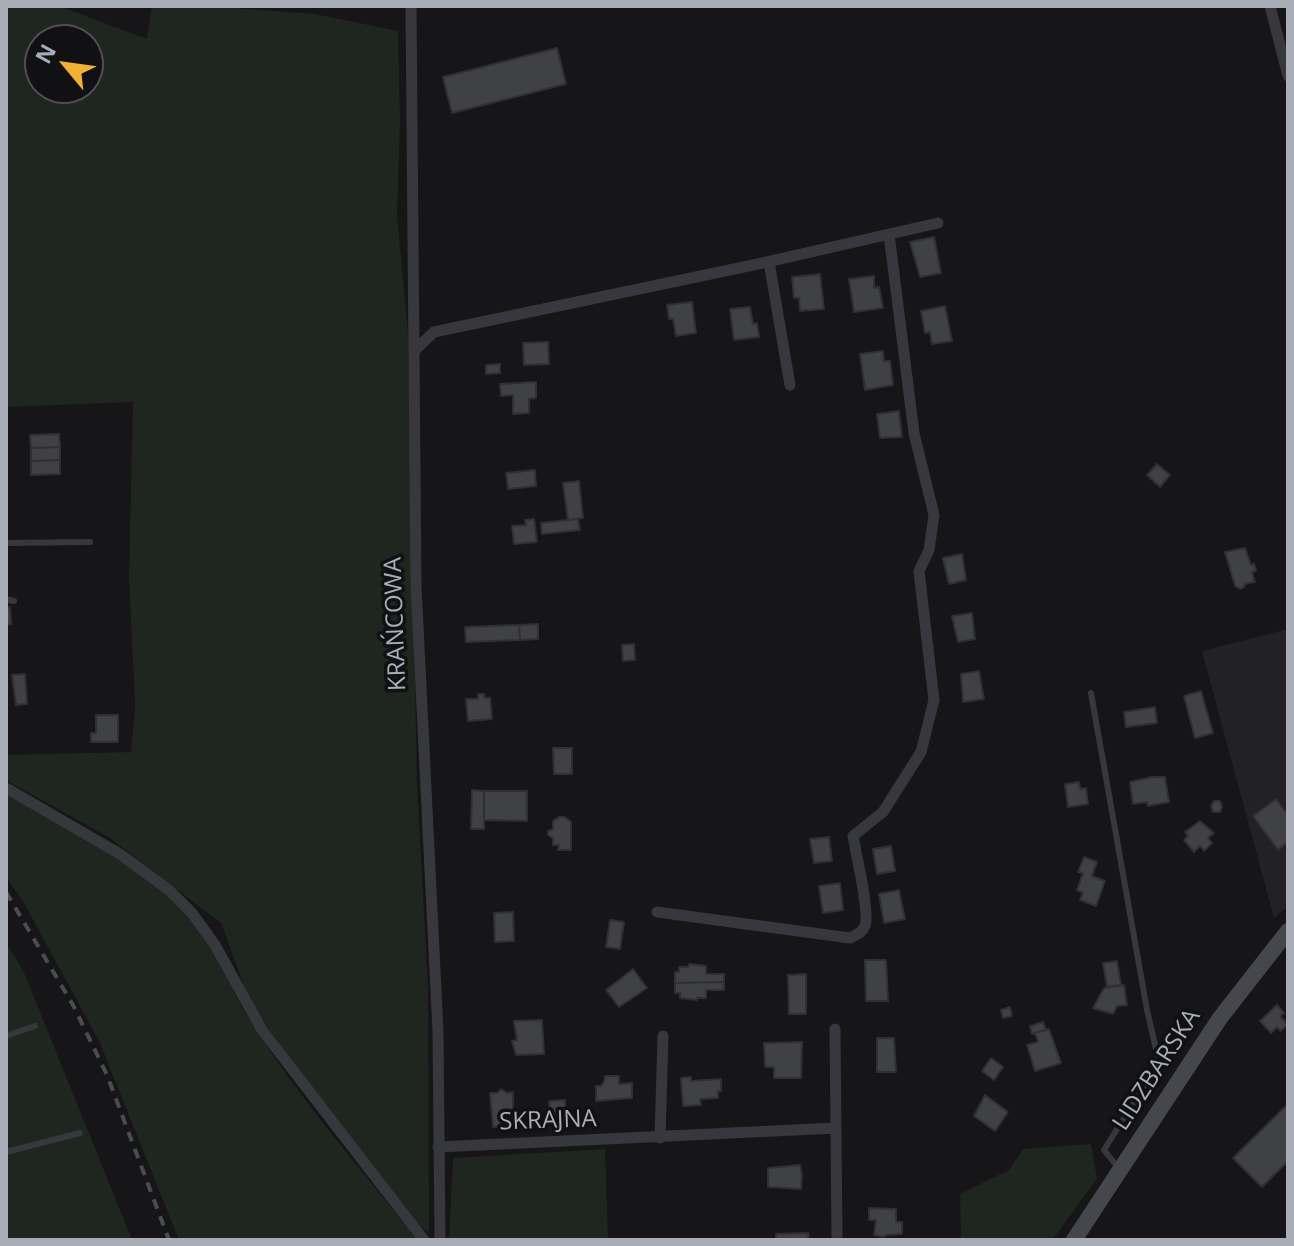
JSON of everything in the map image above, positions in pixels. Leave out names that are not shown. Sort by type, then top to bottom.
[{"type":"main road","name":"LIDZBARSKA","points":[[1074,1240],[1227,1008],[1288,931]]},
{"type":"street","name":"KRAŃCOWA","points":[[411,6],[416,586],[438,1031],[440,1240]]},
{"type":"street","points":[[1270,6],[1288,76]]},
{"type":"street","points":[[414,351],[434,332],[938,223]]},
{"type":"street","points":[[657,912],[850,938],[861,932],[865,925],[866,912],[853,836],[883,812],[921,752],[934,700],[919,571],[929,550],[934,515],[914,433],[889,234]]},
{"type":"street","points":[[769,262],[790,385]]},
{"type":"street","points":[[6,788],[120,854],[169,890],[192,913],[215,945],[262,1030],[424,1240]]},
{"type":"street","points":[[835,1029],[837,1237]]},
{"type":"street","points":[[660,1138],[663,1036]]},
{"type":"street","name":"SKRAJNA","points":[[438,1147],[836,1128]]},
{"type":"lane","points":[[6,543],[90,542]]},
{"type":"lane","points":[[1091,693],[1144,995],[1159,1062],[1104,1150],[1120,1170]]},
{"type":"lane","points":[[6,1036],[35,1026]]},
{"type":"lane","points":[[6,1152],[80,1133]]},
{"type":"shaded area","points":[[6,6],[59,6],[147,39],[152,6],[208,6],[315,14],[398,31],[400,122],[397,215],[408,335],[417,782],[428,987],[429,1233],[419,1225],[271,1033],[247,993],[221,923],[110,838],[6,780],[6,755],[131,752],[135,705],[129,576],[133,402],[6,407]]},
{"type":"shaded area","points":[[1288,629],[1288,906],[1274,918],[1202,651]]},
{"type":"shaded area","points":[[6,791],[128,863],[180,906],[205,939],[255,1028],[293,1083],[418,1240],[179,1240],[100,1043],[24,903],[6,877]]},
{"type":"shaded area","points":[[6,943],[23,970],[132,1240],[6,1240]]},
{"type":"shaded area","points":[[1091,1144],[1097,1179],[1052,1240],[961,1240],[960,1194],[1009,1170],[1023,1149]]},
{"type":"shaded area","points":[[605,1149],[608,1240],[449,1240],[453,1158]]},
{"type":"building","points":[[557,48],[566,84],[452,113],[443,77]]},
{"type":"building","points":[[934,237],[941,273],[920,277],[910,242]]},
{"type":"building","points":[[820,274],[824,309],[800,311],[799,298],[794,298],[792,277]]},
{"type":"building","points":[[874,276],[874,288],[879,287],[883,308],[854,312],[849,279]]},
{"type":"building","points":[[692,302],[696,333],[676,336],[667,305]]},
{"type":"building","points":[[945,306],[952,341],[932,344],[930,332],[925,333],[921,311]]},
{"type":"building","points":[[750,307],[759,337],[734,340],[730,309]]},
{"type":"building","points":[[548,342],[549,364],[524,365],[523,343]]},
{"type":"building","points":[[883,351],[884,361],[890,361],[893,385],[865,390],[860,354]]},
{"type":"building","points":[[500,364],[500,373],[486,374],[486,365]]},
{"type":"building","points":[[536,382],[536,398],[529,399],[529,413],[513,414],[513,395],[501,396],[500,384]]},
{"type":"building","points":[[899,411],[902,437],[880,438],[877,414]]},
{"type":"building","points":[[59,434],[60,447],[31,448],[30,435]]},
{"type":"building","points":[[60,447],[60,460],[31,461],[31,448]]},
{"type":"building","points":[[60,460],[60,474],[31,475],[31,461]]},
{"type":"building","points":[[1157,464],[1170,475],[1160,487],[1147,475]]},
{"type":"building","points":[[535,470],[536,486],[508,489],[506,473]]},
{"type":"building","points":[[579,481],[583,518],[568,520],[563,483]]},
{"type":"building","points":[[534,519],[537,542],[514,544],[512,526],[526,525],[525,520]]},
{"type":"building","points":[[578,519],[580,530],[542,534],[541,523]]},
{"type":"building","points":[[1245,548],[1251,565],[1254,564],[1256,571],[1252,572],[1255,582],[1245,584],[1240,589],[1235,586],[1225,552]]},
{"type":"building","points":[[962,554],[966,580],[949,584],[943,558]]},
{"type":"building","points":[[10,607],[11,624],[6,625],[6,608]]},
{"type":"building","points":[[972,613],[975,639],[958,642],[952,616]]},
{"type":"building","points":[[538,624],[538,639],[520,640],[519,625]]},
{"type":"building","points":[[519,625],[520,640],[466,642],[465,627]]},
{"type":"building","points":[[634,644],[635,660],[623,661],[622,645]]},
{"type":"building","points":[[979,671],[984,699],[963,702],[961,674]]},
{"type":"building","points":[[25,674],[27,704],[16,705],[12,675]]},
{"type":"building","points":[[1201,691],[1213,733],[1195,738],[1184,696]]},
{"type":"building","points":[[478,694],[490,698],[492,719],[468,721],[466,699],[478,699]]},
{"type":"building","points":[[1155,707],[1157,723],[1126,727],[1124,712]]},
{"type":"building","points":[[96,715],[118,715],[118,742],[91,742],[91,733],[96,733]]},
{"type":"building","points":[[553,748],[572,748],[572,774],[554,774]]},
{"type":"building","points":[[1165,777],[1169,802],[1148,806],[1147,802],[1133,804],[1130,782]]},
{"type":"building","points":[[1079,782],[1080,789],[1086,788],[1088,804],[1068,807],[1065,784]]},
{"type":"building","points":[[472,790],[484,791],[484,829],[471,829]]},
{"type":"building","points":[[484,791],[527,791],[527,821],[484,820]]},
{"type":"building","points":[[1276,799],[1288,815],[1288,842],[1278,850],[1253,816]]},
{"type":"building","points":[[1214,801],[1220,801],[1220,812],[1213,812],[1211,806]]},
{"type":"building","points":[[559,817],[571,822],[571,850],[558,850],[559,845],[553,845],[553,838],[548,835],[548,831],[553,829],[553,821]]},
{"type":"building","points":[[1200,821],[1214,833],[1208,838],[1212,843],[1204,851],[1200,846],[1194,852],[1184,840],[1188,836],[1185,832]]},
{"type":"building","points":[[829,837],[832,861],[814,863],[810,839]]},
{"type":"building","points":[[891,846],[895,871],[877,874],[873,849]]},
{"type":"building","points":[[1084,857],[1097,862],[1092,876],[1105,881],[1096,906],[1080,900],[1083,893],[1077,890],[1083,873],[1078,872]]},
{"type":"building","points":[[840,883],[843,910],[823,913],[819,886]]},
{"type":"building","points":[[899,890],[905,919],[884,923],[879,894]]},
{"type":"building","points":[[513,912],[514,941],[495,942],[494,913]]},
{"type":"building","points":[[610,920],[624,922],[620,949],[606,947]]},
{"type":"building","points":[[865,960],[886,960],[888,1001],[866,1001]]},
{"type":"building","points":[[1117,961],[1121,985],[1107,987],[1103,963]]},
{"type":"building","points":[[689,964],[706,966],[706,974],[724,974],[724,982],[675,983],[675,972]]},
{"type":"building","points":[[633,969],[647,988],[619,1007],[606,990]]},
{"type":"building","points":[[806,974],[806,1014],[789,1014],[788,975]]},
{"type":"building","points":[[724,982],[724,990],[706,990],[706,998],[680,998],[680,993],[675,993],[675,983]]},
{"type":"building","points":[[1124,985],[1127,1005],[1117,1006],[1113,1014],[1093,1008],[1104,988]]},
{"type":"building","points":[[1277,1005],[1284,1013],[1280,1016],[1288,1025],[1280,1031],[1277,1027],[1271,1033],[1260,1021]]},
{"type":"building","points":[[1010,1007],[1012,1016],[1003,1018],[1001,1010]]},
{"type":"building","points":[[542,1020],[544,1054],[516,1055],[512,1041],[517,1040],[514,1021]]},
{"type":"building","points":[[1043,1022],[1046,1030],[1032,1034],[1030,1026]]},
{"type":"building","points":[[1049,1029],[1061,1063],[1035,1071],[1027,1045],[1038,1042],[1035,1033]]},
{"type":"building","points":[[877,1038],[894,1038],[896,1072],[877,1072]]},
{"type":"building","points":[[802,1042],[801,1078],[774,1078],[774,1067],[765,1067],[764,1043]]},
{"type":"building","points":[[991,1058],[1003,1067],[994,1080],[982,1071]]},
{"type":"building","points":[[605,1076],[619,1076],[619,1084],[632,1083],[632,1098],[596,1101],[596,1086],[601,1086]]},
{"type":"building","points":[[691,1077],[691,1081],[721,1079],[718,1098],[700,1099],[701,1105],[683,1106],[681,1078]]},
{"type":"building","points":[[501,1089],[507,1093],[513,1092],[513,1126],[493,1127],[490,1093],[498,1093]]},
{"type":"building","points":[[985,1095],[1008,1112],[995,1131],[974,1116]]},
{"type":"building","points":[[565,1100],[566,1116],[550,1117],[549,1101]]},
{"type":"building","points":[[1288,1104],[1288,1161],[1262,1187],[1233,1158]]},
{"type":"building","points":[[800,1165],[801,1189],[768,1187],[768,1168]]},
{"type":"building","points":[[869,1208],[896,1209],[896,1222],[902,1222],[902,1234],[874,1235],[876,1220],[869,1220]]},
{"type":"building","points":[[808,1233],[809,1240],[776,1240],[776,1234]]},
{"type":"railway","points":[[6,892],[73,1005],[107,1075],[169,1240]]}]
